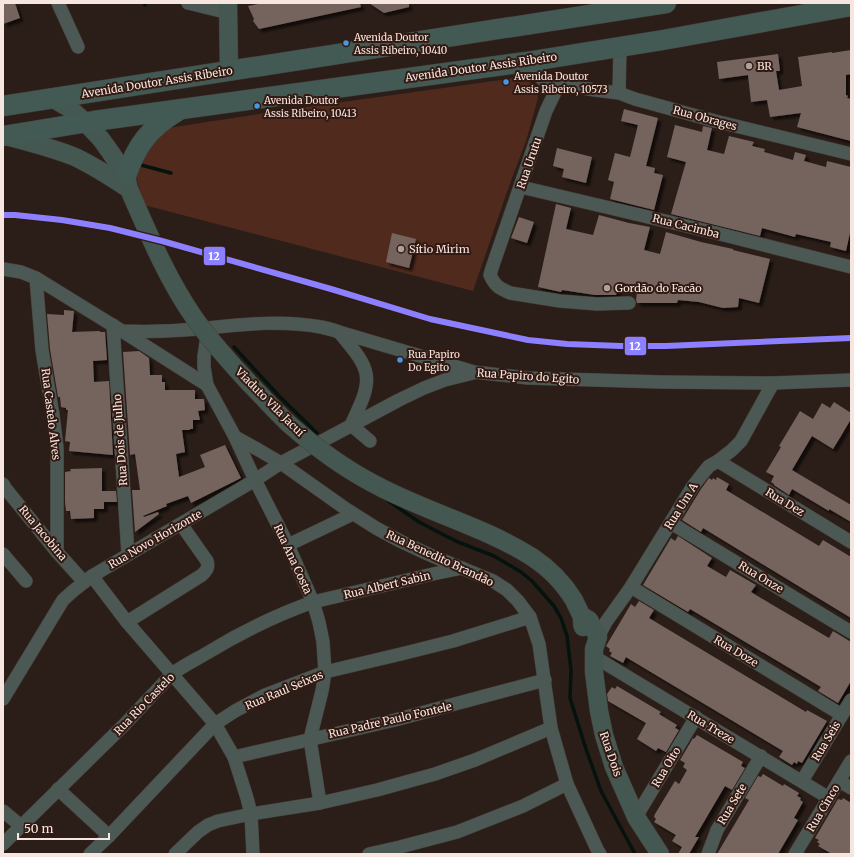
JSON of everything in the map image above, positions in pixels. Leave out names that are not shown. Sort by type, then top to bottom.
[{"type":"main road","name":"Avenida Doutor Assis Ribeiro","points":[[3,106],[229,71],[612,7],[666,3]]},
{"type":"main road","name":"Avenida Doutor Assis Ribeiro","points":[[4,136],[85,122],[526,62],[716,31],[851,6]]},
{"type":"main road","points":[[229,71],[233,80],[240,88],[250,93],[265,97]]},
{"type":"main road","points":[[130,190],[134,157],[145,138],[167,117],[182,109]]},
{"type":"street","points":[[58,3],[78,47]]},
{"type":"street","points":[[188,3],[228,8],[229,71]]},
{"type":"street","points":[[619,92],[620,47]]},
{"type":"street","points":[[526,62],[542,79],[559,84]]},
{"type":"street","name":"Rua Obrages","points":[[559,84],[619,92],[635,99],[715,121],[851,154]]},
{"type":"street","name":"Rua Urutu","points":[[559,84],[546,112],[490,275],[497,286],[510,293],[560,301],[597,304],[629,303]]},
{"type":"street","name":"Avenida Doutor Assis Ribeiro","points":[[52,98],[69,108],[85,122],[104,143],[130,190]]},
{"type":"street","name":"Avenida Doutor Assis Ribeiro","points":[[4,136],[46,147],[74,157],[99,170],[130,190]]},
{"type":"street","name":"Rua Cacimba","points":[[521,187],[716,233],[851,267]]},
{"type":"street","name":"Viaduto Vila Jacuí","points":[[130,190],[160,260],[192,315],[210,341],[289,424],[343,466],[375,485],[499,539],[532,557],[559,579],[569,593],[582,616],[582,623],[589,639],[595,646]]},
{"type":"street","points":[[3,269],[21,272],[36,278],[207,385]]},
{"type":"street","name":"Rua Castelo Alves","points":[[36,278],[42,350],[57,448],[57,552]]},
{"type":"street","name":"Rua Papiro do Egito","points":[[117,328],[137,331],[178,330],[269,323],[321,327],[474,372],[528,378],[661,382],[774,383],[851,380]]},
{"type":"street","name":"Rua Dois de Julho","points":[[117,328],[128,554]]},
{"type":"street","name":"Rua Ana Costa","points":[[210,328],[204,356],[207,385],[235,437],[288,545],[313,602],[323,642],[325,672],[322,691],[310,739],[320,803]]},
{"type":"street","points":[[339,332],[362,360],[365,368],[367,376],[365,393],[351,425],[370,441]]},
{"type":"street","name":"Rua Novo Horizonte","points":[[3,699],[63,600],[88,579],[281,463],[351,425],[424,388],[445,380],[474,372]]},
{"type":"street","name":"Rua Um A","points":[[595,646],[606,622],[631,587],[693,486],[709,466],[718,461],[741,441],[774,383]]},
{"type":"street","name":"Rua Benedito Brandão","points":[[235,437],[257,448],[281,463],[353,514],[376,528],[400,541],[493,582],[507,590],[518,601],[530,617],[539,644],[551,728],[567,784],[595,852]]},
{"type":"street","name":"Rua Dez","points":[[718,461],[851,542]]},
{"type":"street","name":"Rua Jacobina","points":[[3,484],[57,552],[88,579],[216,724],[234,757],[251,814],[254,854]]},
{"type":"street","points":[[288,545],[353,514]]},
{"type":"street","name":"Rua Onze","points":[[671,523],[851,632]]},
{"type":"street","points":[[127,622],[207,570],[207,561],[181,524]]},
{"type":"street","points":[[3,554],[26,581]]},
{"type":"street","name":"Rua Albert Sabin","points":[[313,602],[462,568]]},
{"type":"street","name":"Rua Doze","points":[[631,587],[842,716]]},
{"type":"street","name":"Rua Rio Castelo","points":[[3,844],[125,724],[172,674],[246,631],[298,607],[313,602]]},
{"type":"street","name":"Rua Raul Seixas","points":[[90,854],[216,724],[235,711],[265,695],[325,672],[453,641],[530,617]]},
{"type":"street","name":"Rua Treze","points":[[595,646],[696,717],[829,798]]},
{"type":"street","name":"Rua Dois","points":[[595,646],[595,687],[604,735],[614,767],[636,817],[660,854]]},
{"type":"street","name":"Rua Padre Paulo Fontele","points":[[234,757],[396,720],[544,680]]},
{"type":"street","name":"Rua Seis","points":[[802,781],[851,700]]},
{"type":"street","name":"Rua Oito","points":[[636,817],[696,717]]},
{"type":"street","points":[[175,854],[198,832],[208,825],[218,821],[320,803],[435,774],[475,760],[551,728]]},
{"type":"street","name":"Rua Sete","points":[[708,854],[717,830],[761,756]]},
{"type":"street","name":"Rua Cinco","points":[[801,852],[829,798],[851,761]]},
{"type":"street","points":[[839,781],[851,788]]},
{"type":"street","points":[[369,854],[457,832],[523,806],[567,784]]},
{"type":"street","points":[[58,789],[109,836]]},
{"type":"street","points":[[3,811],[21,826]]},
{"type":"shaded area","name":"Sítio Mirim","points":[[516,78],[535,84],[538,98],[526,141],[473,291],[144,205],[136,176],[137,151],[168,128]]},
{"type":"building","points":[[3,3],[15,3],[20,18],[3,24]]},
{"type":"building","points":[[263,3],[360,3],[361,7],[259,29],[253,21],[254,19],[248,6]]},
{"type":"building","points":[[369,3],[409,3],[409,7],[384,13]]},
{"type":"building","points":[[851,50],[851,74],[846,75],[846,95],[848,96],[847,98],[851,99],[851,141],[797,127],[801,113],[770,117],[767,100],[751,102],[748,75],[719,79],[717,62],[778,54],[780,71],[776,71],[779,90],[802,86],[798,57]]},
{"type":"building","points":[[624,109],[658,118],[646,166],[655,168],[654,173],[663,175],[654,210],[610,199],[614,182],[608,180],[615,153],[630,157],[638,125],[621,121]]},
{"type":"building","points":[[675,125],[702,132],[703,126],[712,128],[707,150],[724,154],[729,136],[754,142],[752,146],[765,149],[764,152],[793,160],[795,152],[806,155],[804,161],[826,167],[827,161],[851,167],[851,228],[846,251],[830,247],[831,242],[796,234],[795,237],[762,228],[760,236],[671,214],[686,162],[667,157]]},
{"type":"building","points":[[557,148],[592,157],[586,183],[562,177],[564,169],[553,166]]},
{"type":"building","points":[[556,204],[571,208],[566,229],[593,235],[599,215],[650,227],[644,250],[660,254],[666,232],[770,259],[759,303],[739,298],[738,307],[723,308],[699,302],[678,300],[677,303],[637,303],[638,287],[620,282],[616,295],[595,295],[562,290],[561,292],[538,287]]},
{"type":"building","points":[[519,217],[534,222],[527,243],[511,238]]},
{"type":"building","name":"Sítio Mirim","points":[[392,233],[416,239],[409,268],[386,262]]},
{"type":"building","points":[[64,310],[74,311],[72,332],[105,332],[107,360],[93,361],[94,382],[109,381],[113,455],[69,451],[70,442],[65,441],[68,410],[61,407],[60,397],[58,397],[50,349],[47,314],[64,315]]},
{"type":"building","points":[[139,351],[149,358],[150,375],[162,375],[162,382],[165,382],[165,390],[195,390],[195,399],[204,399],[205,410],[198,411],[200,420],[193,420],[193,429],[182,430],[185,452],[176,454],[179,477],[205,467],[200,455],[225,445],[241,478],[191,503],[188,496],[166,504],[167,506],[143,516],[144,517],[158,512],[159,514],[135,532],[132,490],[140,490],[135,454],[130,455],[123,352]]},
{"type":"building","points":[[834,402],[851,413],[851,419],[833,449],[812,436],[792,470],[851,505],[851,522],[792,489],[789,495],[771,482],[774,476],[766,472],[781,447],[779,446],[800,411],[813,419],[822,403],[830,408]]},
{"type":"building","points":[[102,468],[102,491],[116,491],[117,502],[104,502],[104,509],[94,509],[94,518],[71,519],[70,511],[66,511],[65,472],[71,471],[70,469]]},
{"type":"building","points":[[717,477],[729,484],[726,490],[819,546],[823,540],[851,557],[851,618],[703,528],[701,532],[682,520],[709,478],[716,480]]},
{"type":"building","points":[[678,536],[712,558],[707,566],[726,577],[730,570],[756,585],[751,592],[771,604],[829,638],[833,631],[851,642],[851,681],[838,703],[818,691],[821,687],[690,609],[688,612],[643,585],[671,538],[675,541]]},
{"type":"building","points":[[639,601],[654,610],[649,618],[806,712],[807,710],[827,721],[802,763],[798,761],[797,764],[794,762],[792,765],[779,757],[783,751],[626,657],[623,663],[610,656],[612,653],[606,646],[631,604],[635,607]]},
{"type":"building","points":[[617,686],[661,712],[659,714],[677,725],[675,728],[679,730],[666,752],[658,748],[656,751],[637,739],[646,723],[608,701],[607,694],[612,687],[615,689]]},
{"type":"building","points":[[697,735],[743,762],[741,766],[745,768],[732,790],[725,786],[695,837],[699,837],[689,854],[678,854],[682,847],[672,841],[676,835],[654,822],[656,819],[654,817],[675,781],[679,784],[687,770],[683,767],[685,763],[680,760],[693,738],[694,739]]},
{"type":"building","points":[[763,774],[783,786],[784,784],[799,793],[797,796],[801,798],[800,800],[803,802],[794,818],[798,820],[778,854],[717,854],[749,800],[745,798],[758,776],[761,777]]},
{"type":"building","points":[[843,798],[851,803],[851,854],[832,854],[818,846],[820,844],[817,842],[819,840],[815,838],[838,799],[842,800]]},
{"type":"waterway","points":[[141,165],[171,173]]},
{"type":"waterway","points":[[234,347],[280,397],[317,433]]},
{"type":"waterway","points":[[387,500],[419,522],[458,542],[494,556],[521,572],[532,581],[554,606],[561,618],[567,636],[571,670],[570,698],[586,749],[601,791],[635,854]]},
{"type":"transit line","name":"12","points":[[3,215],[62,220],[110,228],[162,241],[331,289],[430,319],[528,340],[567,344],[666,346],[851,338]]},
{"type":"place","name":"Avenida Doutor Assis Ribeiro, 10410","points":[[346,43]]},
{"type":"place","name":"BR","points":[[749,66]]},
{"type":"place","name":"Avenida Doutor Assis Ribeiro, 10573","points":[[506,82]]},
{"type":"place","name":"Avenida Doutor Assis Ribeiro, 10413","points":[[257,106]]},
{"type":"place","name":"Sítio Mirim","points":[[401,249]]},
{"type":"place","name":"Gordão do Facão","points":[[607,288]]},
{"type":"place","name":"Rua Papiro Do Egito","points":[[400,360]]}]
